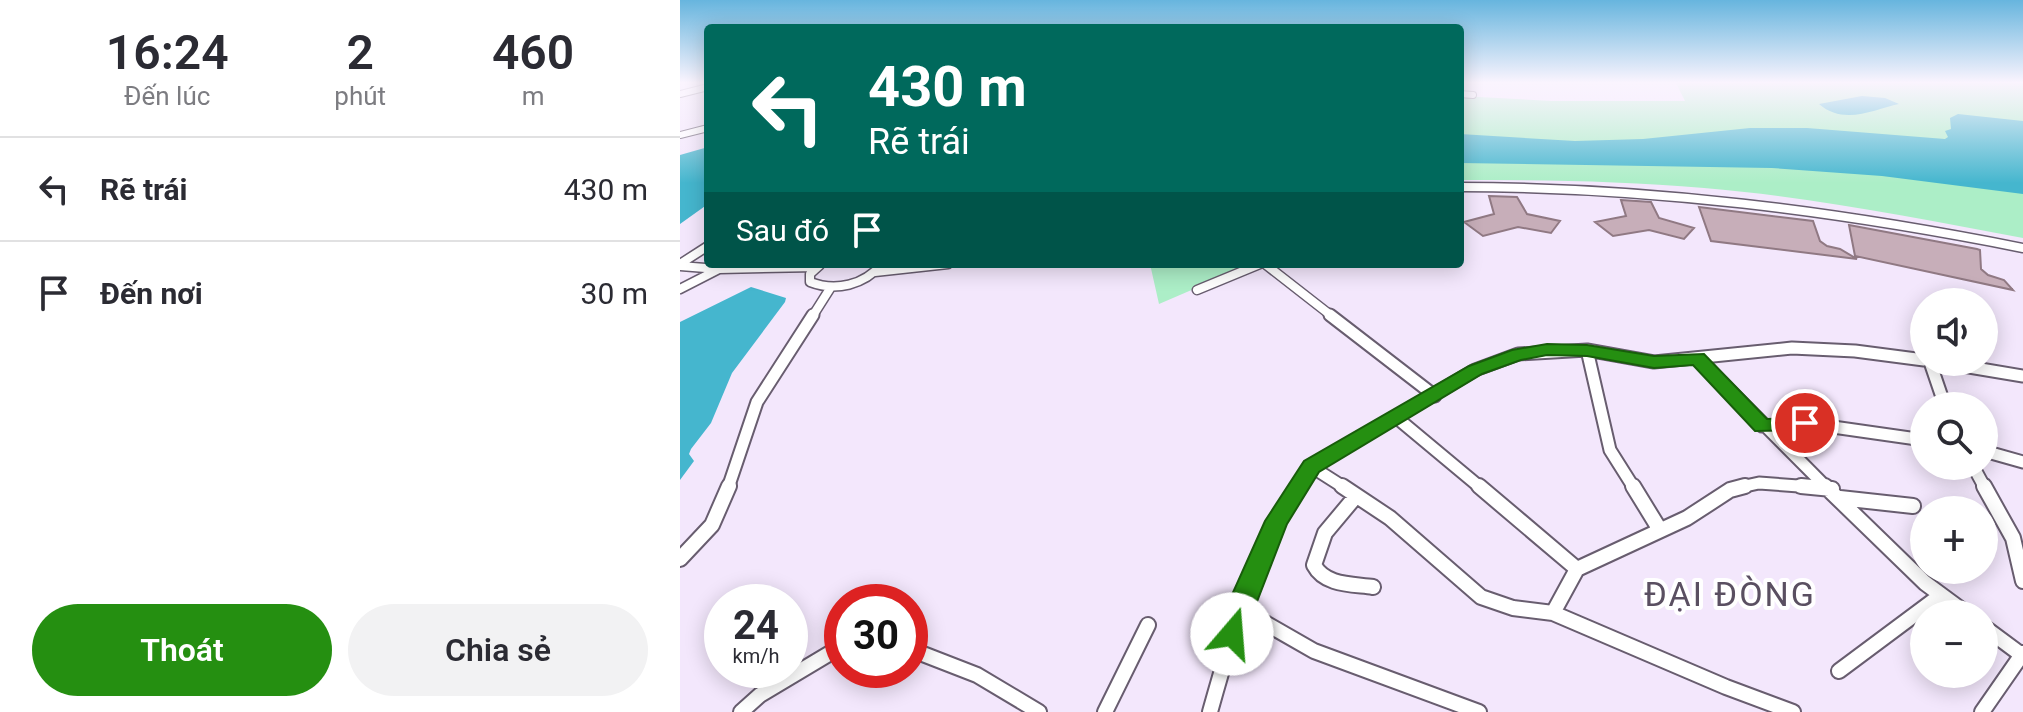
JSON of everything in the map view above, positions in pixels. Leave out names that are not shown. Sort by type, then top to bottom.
[{"type":"street","points":[[680,135],[704,129]]},
{"type":"street","points":[[1464,184],[1619,188],[1776,205],[1898,222],[2023,246]]},
{"type":"street","points":[[680,265],[704,249]]},
{"type":"street","points":[[680,265],[704,267]]},
{"type":"street","points":[[709,268],[736,273],[816,268],[810,282],[831,287],[856,282],[879,268]]},
{"type":"street","points":[[1197,290],[1252,268]]},
{"type":"street","points":[[1267,268],[1435,396]]},
{"type":"street","points":[[680,289],[719,269]]},
{"type":"street","points":[[680,559],[722,512],[740,443],[757,402],[781,359],[831,287]]},
{"type":"street","points":[[1210,712],[1239,608],[1277,521],[1312,467],[1475,370],[1518,354],[1547,350],[1587,350],[1654,362],[1792,348],[1855,351],[1910,358]]},
{"type":"street","points":[[1587,350],[1610,450],[1660,530]]},
{"type":"street","points":[[1698,358],[1762,426],[1948,600]]},
{"type":"street","points":[[1998,372],[2023,376]]},
{"type":"street","points":[[1397,418],[1577,569]]},
{"type":"street","points":[[1762,426],[1805,423],[1910,438]]},
{"type":"street","points":[[1998,455],[2023,462]]},
{"type":"street","points":[[1312,467],[1390,518],[1481,597],[1513,608],[1553,613],[1726,687],[1793,712]]},
{"type":"street","points":[[1981,480],[2013,538],[2023,581]]},
{"type":"street","points":[[1553,613],[1577,569],[1687,518],[1730,490],[1759,483],[1910,506]]},
{"type":"street","points":[[1356,496],[1325,533],[1314,565],[1317,573],[1327,579],[1373,587]]},
{"type":"street","points":[[1839,671],[1941,595]]},
{"type":"street","points":[[1239,608],[1314,651],[1479,712]]},
{"type":"street","points":[[1105,712],[1148,625]]},
{"type":"street","points":[[1982,712],[2023,655],[1998,637]]},
{"type":"street","points":[[928,655],[961,667],[1013,693],[1038,712]]},
{"type":"street","points":[[741,712],[760,695],[824,657]]},
{"type":"green space","points":[[1464,116],[2023,116],[2023,238],[1864,209],[1744,192],[1613,182],[1464,180]]},
{"type":"green space","points":[[1151,268],[1243,268],[1159,304]]},
{"type":"water","points":[[1979,116],[2023,121],[2023,194],[1882,176],[1772,168],[1464,163],[1464,134],[1575,141],[1643,139],[1750,128],[1807,128],[1945,139],[1948,137],[1945,131],[1951,129],[1950,118]]},
{"type":"water","points":[[704,148],[704,207],[680,224],[680,155]]},
{"type":"water","points":[[751,287],[786,298],[785,302],[732,373],[711,423],[691,449],[689,454],[694,461],[680,480],[680,322]]},
{"type":"building","points":[[1489,196],[1517,197],[1527,214],[1560,221],[1551,233],[1518,227],[1483,236],[1464,222],[1494,214]]},
{"type":"building","points":[[1621,200],[1651,202],[1659,218],[1694,228],[1684,239],[1649,230],[1613,236],[1595,222],[1626,216]]},
{"type":"building","points":[[1699,207],[1813,221],[1820,241],[1857,259],[1711,241]]},
{"type":"building","points":[[1849,225],[1980,250],[1981,269],[2004,280],[2013,290],[1855,256]]},
{"type":"district","name":"ĐẠI ĐÒNG","points":[[1730,594]]},
{"type":"route","points":[[1232,634],[1239,608],[1277,521],[1312,467],[1475,370],[1518,354],[1587,350],[1654,362],[1698,358],[1762,426],[1805,423]]}]
